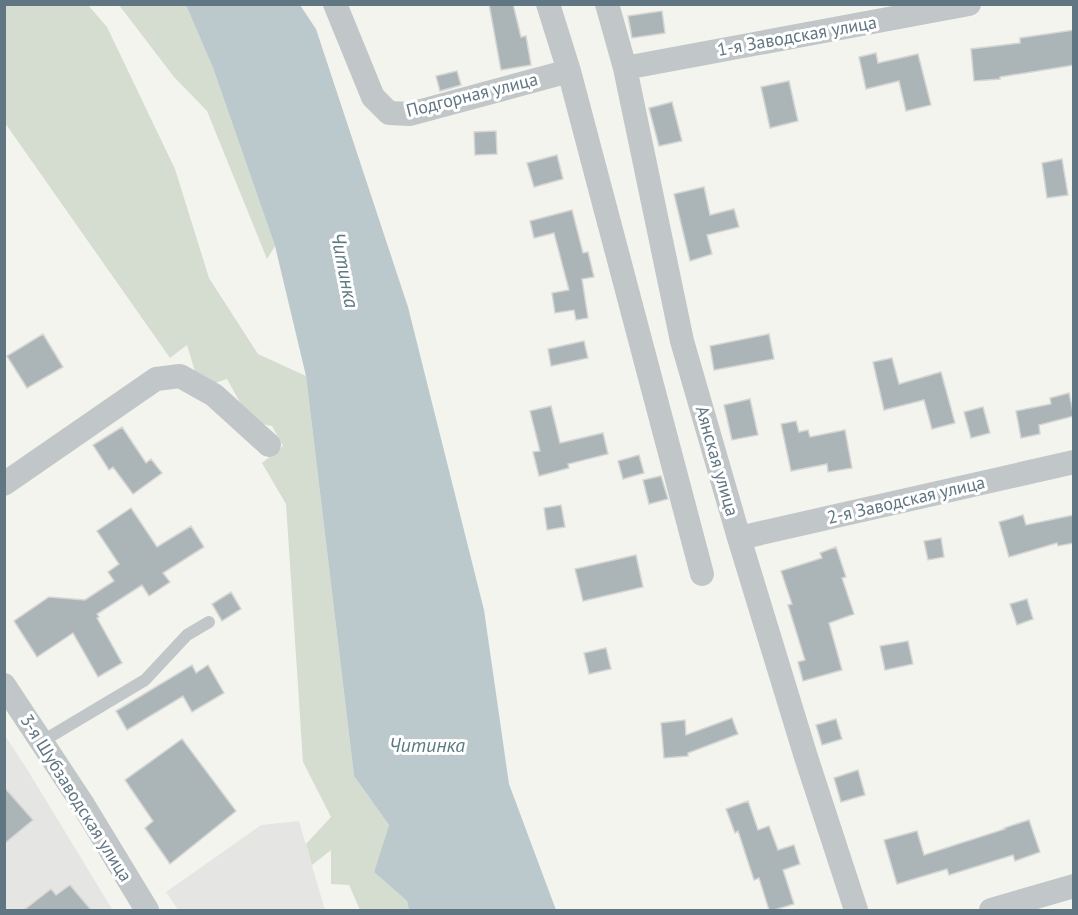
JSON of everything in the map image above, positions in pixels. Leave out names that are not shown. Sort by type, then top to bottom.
[{"type":"street","name":"Подгорная улица","points":[[335,4],[373,97],[389,113],[410,114],[569,71]]},
{"type":"street","points":[[548,4],[569,71],[702,574]]},
{"type":"street","name":"Аянская улица","points":[[607,4],[625,68],[682,340],[739,538],[856,910]]},
{"type":"street","name":"1-я Заводская улица","points":[[625,68],[969,4]]},
{"type":"street","points":[[4,484],[156,379],[180,376],[214,395],[268,445]]},
{"type":"street","name":"2-я Заводская улица","points":[[739,538],[1074,462]]},
{"type":"street","name":"3-я Шубзаводская улица","points":[[4,685],[82,803],[143,909]]},
{"type":"street","points":[[992,910],[1074,886]]},
{"type":"lane","points":[[41,742],[145,680],[187,635],[209,622]]},
{"type":"shaded area","points":[[4,5],[88,5],[107,27],[175,169],[209,278],[258,354],[306,376],[354,776],[389,825],[374,872],[407,901],[409,910],[360,910],[349,885],[331,884],[331,850],[312,865],[306,844],[331,817],[303,762],[286,504],[262,463],[283,446],[272,426],[251,422],[227,379],[200,388],[187,345],[170,358],[5,123]]},
{"type":"shaded area","points":[[119,5],[186,5],[213,68],[275,246],[267,259],[207,111],[174,77]]},
{"type":"shaded area","points":[[4,734],[27,769],[111,910],[5,910]]},
{"type":"shaded area","points":[[299,821],[325,910],[178,910],[166,892],[261,825]]},
{"type":"water","name":"Читинка","points":[[186,5],[300,5],[316,29],[408,307],[484,610],[509,784],[556,910],[409,910],[407,901],[374,872],[389,825],[354,776],[306,376],[275,246],[213,68]]},
{"type":"building","points":[[489,4],[513,4],[521,37],[526,36],[531,65],[501,70]]},
{"type":"building","points":[[662,11],[665,33],[632,38],[628,16]]},
{"type":"building","points":[[1074,30],[1074,65],[1000,77],[1000,79],[974,81],[971,49],[1020,43],[1020,38]]},
{"type":"building","points":[[876,53],[878,63],[918,54],[931,105],[906,111],[899,81],[866,89],[859,57]]},
{"type":"building","points":[[457,71],[461,85],[440,91],[436,76]]},
{"type":"building","points":[[789,81],[798,121],[770,128],[761,87]]},
{"type":"building","points":[[672,102],[682,141],[659,146],[649,108]]},
{"type":"building","points":[[496,131],[497,154],[475,155],[474,132]]},
{"type":"building","points":[[557,155],[563,179],[534,187],[527,163]]},
{"type":"building","points":[[1062,159],[1068,195],[1047,198],[1042,163]]},
{"type":"building","points":[[704,187],[710,215],[734,209],[739,227],[707,235],[712,254],[690,261],[674,194]]},
{"type":"building","points":[[572,210],[583,253],[588,252],[594,277],[582,279],[588,318],[576,320],[574,310],[555,313],[552,293],[569,290],[554,233],[534,238],[530,221]]},
{"type":"building","points":[[43,334],[63,367],[27,388],[7,356]]},
{"type":"building","points":[[769,334],[774,359],[714,370],[710,346]]},
{"type":"building","points":[[584,341],[588,358],[551,366],[548,349]]},
{"type":"building","points":[[892,358],[899,384],[941,372],[955,423],[932,429],[924,400],[884,410],[873,362]]},
{"type":"building","points":[[1069,393],[1074,416],[1039,425],[1040,434],[1021,438],[1016,411],[1051,404],[1050,398]]},
{"type":"building","points":[[750,399],[758,435],[732,440],[724,405]]},
{"type":"building","points":[[551,406],[560,443],[603,433],[608,454],[568,464],[569,468],[539,476],[533,452],[540,451],[530,411]]},
{"type":"building","points":[[983,407],[990,433],[971,438],[964,412]]},
{"type":"building","points":[[796,421],[799,432],[808,430],[810,437],[845,430],[852,468],[828,472],[827,464],[791,471],[781,424]]},
{"type":"building","points":[[122,427],[146,463],[151,459],[162,473],[133,494],[113,467],[109,470],[93,445]]},
{"type":"building","points":[[639,455],[644,473],[623,479],[618,461]]},
{"type":"building","points":[[661,476],[668,499],[649,504],[643,480]]},
{"type":"building","points":[[561,505],[565,527],[547,530],[544,508]]},
{"type":"building","points":[[131,508],[157,547],[191,526],[204,547],[163,573],[170,582],[149,596],[142,585],[97,614],[99,617],[97,618],[122,663],[98,677],[73,633],[37,657],[14,621],[49,597],[85,600],[114,581],[108,572],[119,564],[97,531]]},
{"type":"building","points":[[1023,515],[1026,525],[1074,515],[1074,543],[1058,546],[1057,543],[1009,557],[999,522]]},
{"type":"building","points":[[941,538],[944,557],[928,560],[924,541]]},
{"type":"building","points":[[836,547],[846,577],[842,578],[854,614],[829,623],[842,670],[803,681],[798,662],[805,660],[788,605],[792,604],[781,571],[822,558],[820,553]]},
{"type":"building","points":[[636,555],[643,587],[583,601],[575,569]]},
{"type":"building","points":[[231,592],[241,609],[222,621],[212,604]]},
{"type":"building","points":[[1027,599],[1033,619],[1017,625],[1010,604]]},
{"type":"building","points":[[908,641],[913,664],[885,670],[880,646]]},
{"type":"building","points":[[606,648],[611,669],[589,674],[584,653]]},
{"type":"building","points":[[192,665],[196,673],[208,665],[224,693],[192,712],[183,696],[127,730],[116,711]]},
{"type":"building","points":[[732,718],[738,734],[688,753],[688,756],[664,758],[661,723],[685,720],[686,735]]},
{"type":"building","points":[[836,719],[842,739],[822,745],[816,725]]},
{"type":"building","points":[[182,739],[236,811],[170,864],[145,828],[153,821],[125,780]]},
{"type":"building","points":[[858,770],[865,795],[841,802],[834,778]]},
{"type":"building","points":[[4,787],[33,820],[4,844]]},
{"type":"building","points":[[748,801],[758,830],[769,826],[778,850],[794,845],[800,864],[783,870],[794,904],[769,910],[759,878],[754,880],[738,831],[735,833],[726,809]]},
{"type":"building","points":[[1029,820],[1040,852],[1015,861],[1013,855],[949,875],[947,869],[897,884],[884,840],[917,831],[924,855]]},
{"type":"building","points":[[70,885],[91,910],[24,910],[51,889],[56,895]]}]
